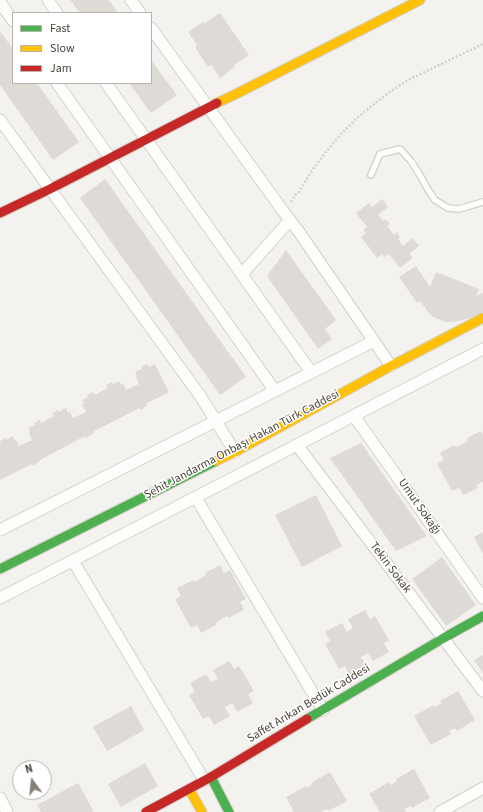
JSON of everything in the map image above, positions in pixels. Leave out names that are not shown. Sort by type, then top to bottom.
[{"type":"street","points":[[48,0],[56,12]]},
{"type":"street","points":[[131,0],[139,12]]},
{"type":"street","points":[[0,212],[50,189],[420,0]]},
{"type":"street","points":[[0,2],[12,20]]},
{"type":"street","points":[[152,29],[282,211],[299,232],[391,366]]},
{"type":"street","points":[[58,84],[274,391]]},
{"type":"street","points":[[107,84],[311,372]]},
{"type":"street","points":[[0,120],[201,397],[235,452]]},
{"type":"street","points":[[242,274],[290,220]]},
{"type":"street","name":"Şehit Jandarma Onbaşı Hakan Türk Caddesi","points":[[0,569],[235,452],[391,366],[483,318]]},
{"type":"street","points":[[0,530],[374,341]]},
{"type":"street","name":"Şehit Jandarma Onbaşı Hakan Türk Caddesi","points":[[0,598],[483,349]]},
{"type":"street","name":"Umut Sokağı","points":[[354,416],[483,598]]},
{"type":"street","name":"Tekin Sokak","points":[[297,445],[483,691]]},
{"type":"street","points":[[196,498],[323,710]]},
{"type":"street","points":[[73,561],[229,812]]},
{"type":"street","name":"Saffet Arıkan Bedük Caddesi","points":[[146,812],[208,779],[442,638],[483,616]]},
{"type":"street","points":[[440,812],[483,788]]},
{"type":"street","points":[[189,789],[202,812]]},
{"type":"street","points":[[0,798],[8,812]]},
{"type":"lane","points":[[371,175],[380,154],[400,149],[411,161],[435,200],[448,208],[459,209],[483,202]]},
{"type":"path","points":[[282,211],[290,205],[325,153],[340,135],[374,104],[410,79],[483,44]]},
{"type":"building","points":[[70,0],[109,0],[117,12],[79,12]]},
{"type":"building","points":[[220,13],[249,55],[234,65],[235,67],[220,78],[211,65],[208,67],[195,47],[197,45],[188,32]]},
{"type":"building","points":[[0,31],[12,48],[12,84],[38,84],[79,142],[53,160],[0,85]]},
{"type":"building","points":[[152,61],[177,95],[151,113],[130,84],[152,84]]},
{"type":"building","points":[[105,179],[246,377],[220,395],[80,198]]},
{"type":"building","points":[[382,199],[388,207],[378,215],[383,221],[386,219],[390,224],[387,226],[394,235],[397,232],[400,237],[398,239],[403,246],[413,238],[419,246],[409,254],[413,258],[400,268],[389,254],[384,257],[382,254],[377,258],[361,237],[366,233],[363,230],[367,227],[356,213],[369,203],[372,207]]},
{"type":"building","points":[[286,250],[336,320],[325,329],[332,339],[318,349],[267,276]]},
{"type":"building","points":[[416,266],[430,287],[436,272],[479,289],[476,296],[483,293],[483,315],[454,322],[446,322],[433,317],[420,301],[417,303],[399,277]]},
{"type":"building","points":[[147,364],[148,367],[155,364],[169,392],[146,404],[147,406],[140,410],[139,408],[93,432],[94,433],[86,438],[85,436],[40,460],[33,466],[32,464],[0,480],[0,441],[5,438],[6,440],[13,436],[19,446],[32,440],[28,428],[35,425],[34,423],[40,420],[41,423],[54,416],[52,413],[58,410],[59,412],[66,408],[68,413],[70,412],[73,418],[86,412],[82,405],[84,404],[82,400],[88,397],[87,395],[93,392],[95,395],[108,388],[106,385],[112,382],[113,384],[119,381],[122,385],[123,384],[126,390],[139,384],[135,372],[142,369],[141,367]]},
{"type":"building","points":[[481,431],[483,435],[483,482],[476,485],[478,488],[463,495],[459,488],[452,491],[437,464],[444,460],[440,453],[454,445],[456,447],[468,441],[467,438]]},
{"type":"building","points":[[361,443],[427,536],[396,551],[330,458]]},
{"type":"building","points":[[316,495],[342,546],[302,567],[275,515]]},
{"type":"building","points":[[483,532],[483,554],[474,537]]},
{"type":"building","points":[[442,557],[476,605],[446,626],[412,579]]},
{"type":"building","points":[[220,565],[224,573],[230,570],[246,599],[240,602],[244,610],[228,618],[227,616],[215,623],[216,625],[201,633],[197,625],[191,628],[175,599],[181,596],[177,588],[193,580],[194,582],[206,575],[205,573]]},
{"type":"building","points":[[365,610],[370,619],[375,616],[389,640],[384,643],[389,652],[373,661],[368,653],[361,657],[366,665],[349,674],[345,666],[339,669],[325,644],[330,641],[325,632],[342,623],[347,632],[353,628],[348,619]]},
{"type":"building","points":[[483,655],[483,673],[474,660]]},
{"type":"building","points":[[229,661],[234,669],[239,666],[254,691],[248,694],[253,703],[237,712],[232,703],[225,707],[230,716],[214,725],[209,716],[203,719],[189,695],[195,692],[190,683],[206,674],[211,682],[218,679],[213,670]]},
{"type":"building","points":[[458,691],[475,720],[457,731],[455,728],[449,731],[451,734],[431,745],[414,716],[434,705],[435,707],[442,703],[440,701]]},
{"type":"building","points":[[131,706],[144,730],[107,751],[93,727]]},
{"type":"building","points":[[145,763],[158,786],[121,807],[108,784]]},
{"type":"building","points":[[414,769],[430,798],[412,808],[411,806],[404,809],[406,812],[380,812],[369,794],[389,782],[391,785],[397,781],[396,779]]},
{"type":"building","points":[[330,772],[347,801],[328,811],[327,809],[321,812],[294,812],[286,797],[306,786],[307,788],[313,784],[312,782]]},
{"type":"building","points":[[78,783],[94,812],[41,812],[37,805],[46,800],[52,800],[52,797]]},
{"type":"traffic: fast","points":[[0,569],[216,461]]},
{"type":"traffic: fast","points":[[307,719],[483,616]]},
{"type":"traffic: fast","points":[[211,777],[229,812]]},
{"type":"traffic: slow","points":[[217,103],[420,0]]},
{"type":"traffic: slow","points":[[216,461],[483,318]]},
{"type":"traffic: slow","points":[[189,789],[202,812]]},
{"type":"traffic: jam","points":[[0,213],[50,189],[217,103]]},
{"type":"traffic: jam","points":[[146,812],[211,777],[307,719]]}]
